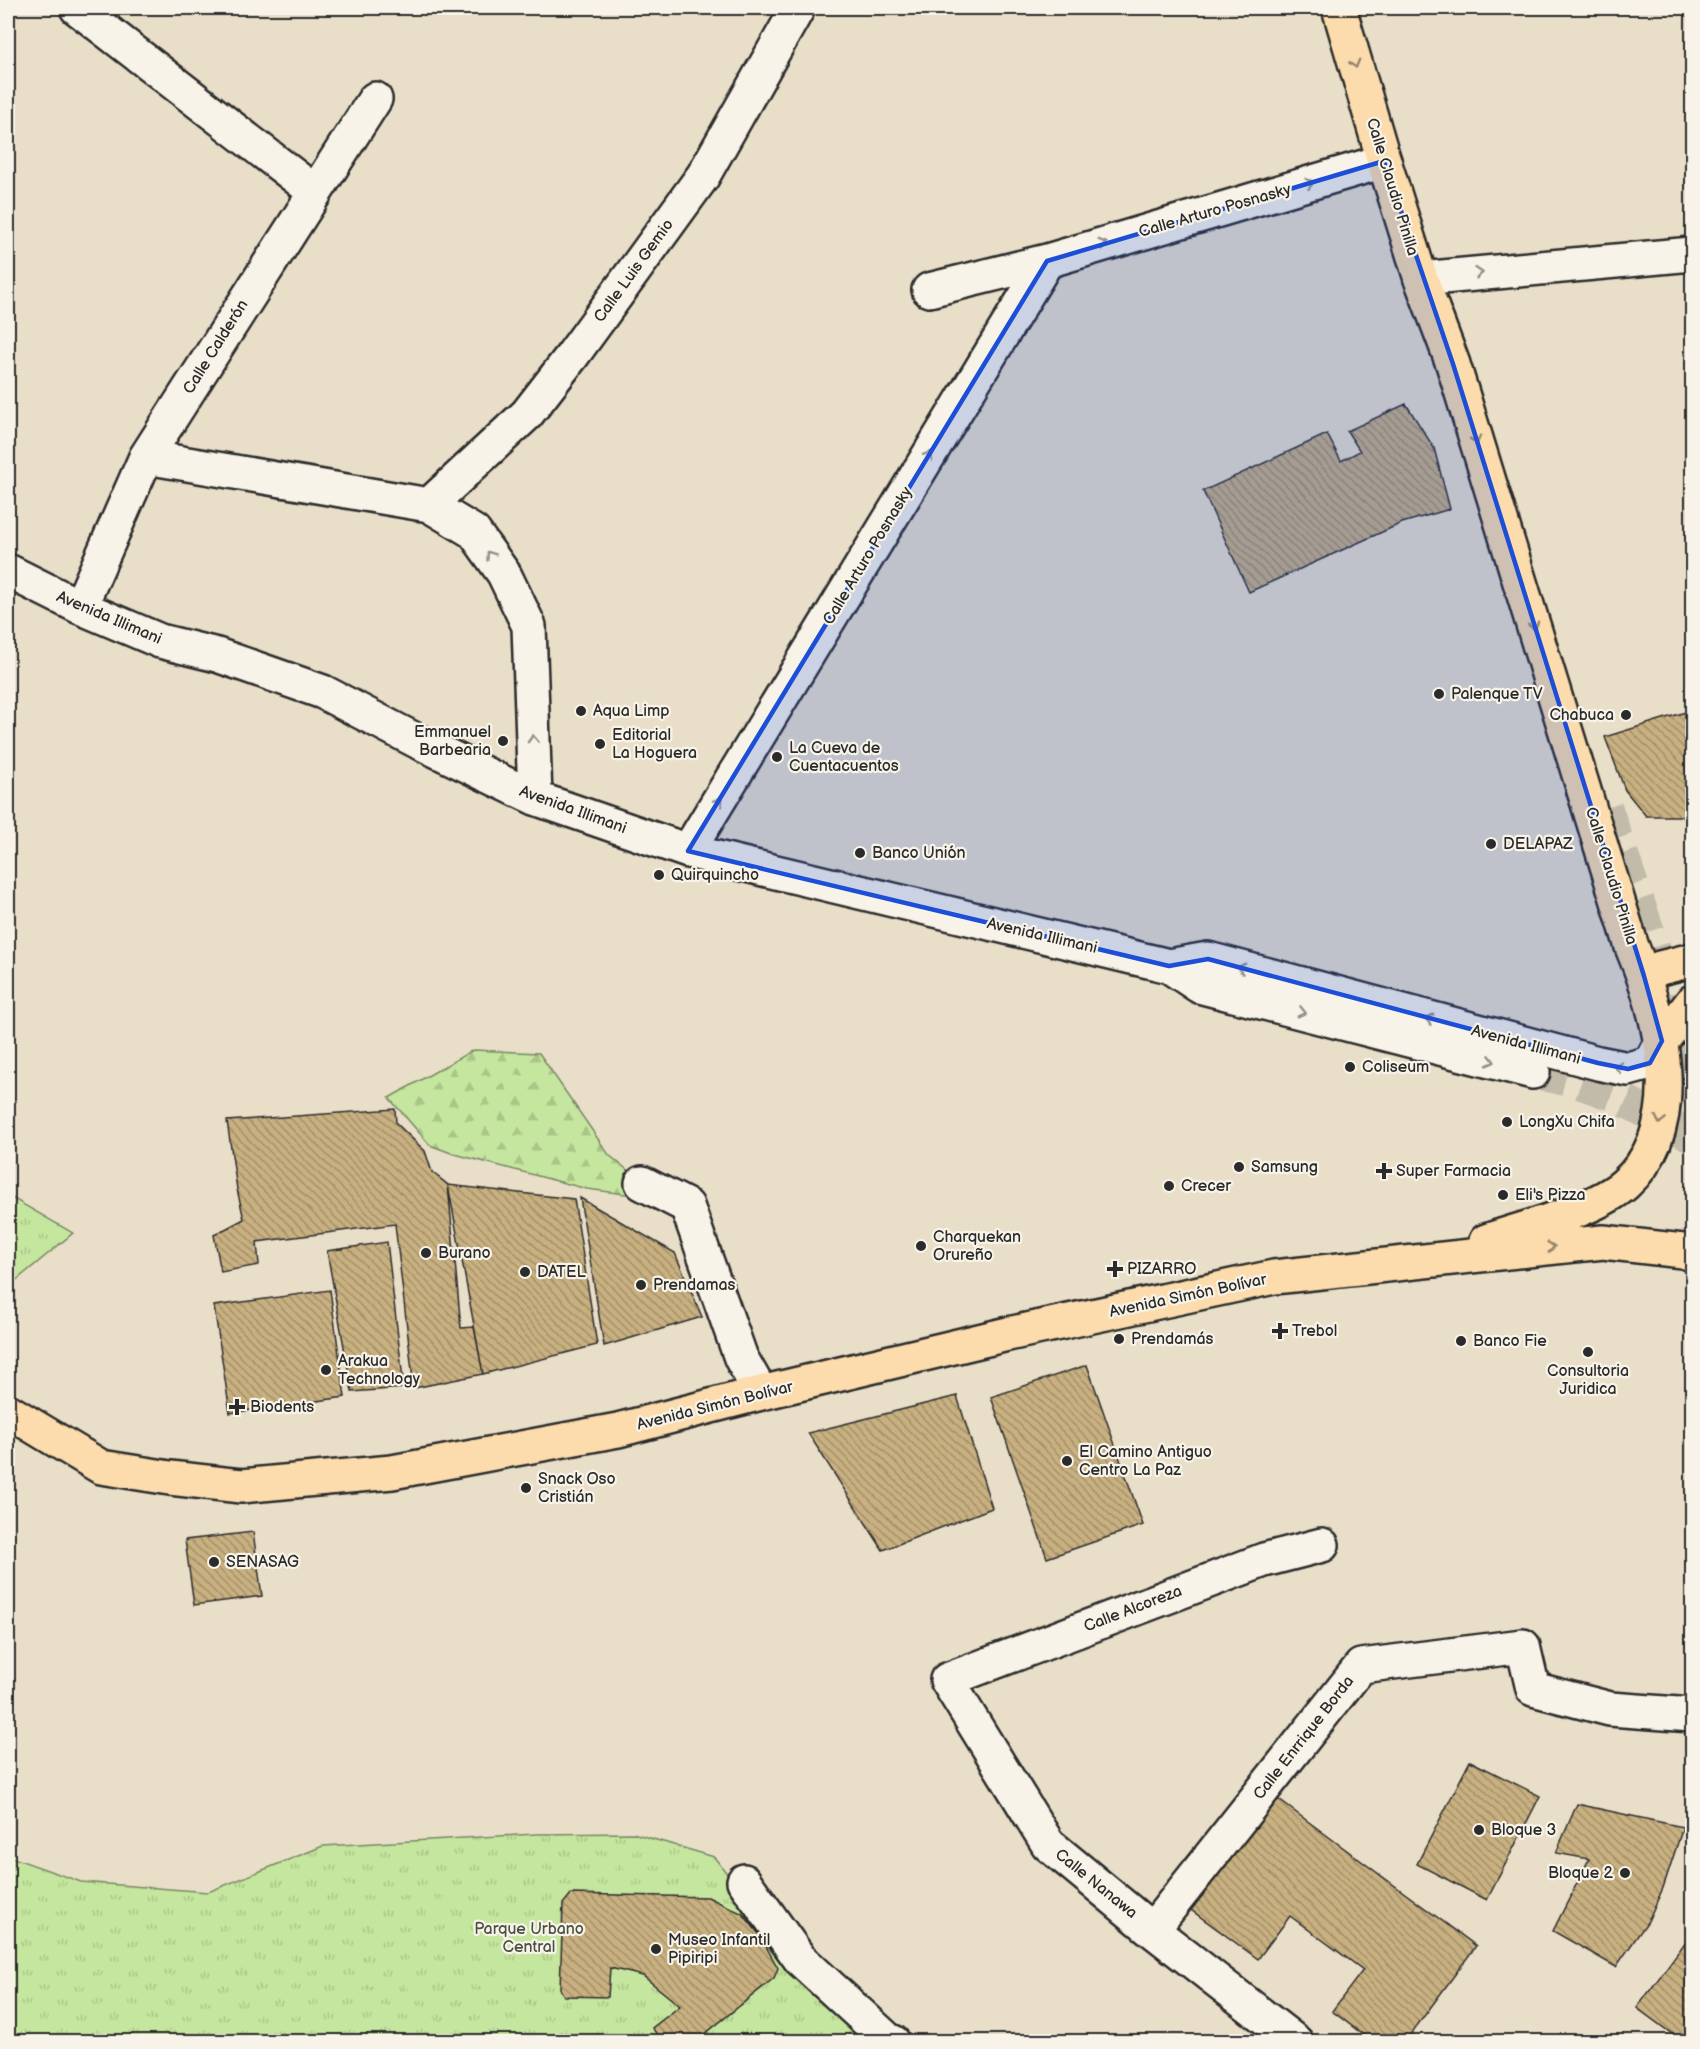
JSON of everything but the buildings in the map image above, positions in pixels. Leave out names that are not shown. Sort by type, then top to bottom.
[{"type":"main road","name":"Calle Claudio Pinilla","points":[[1339,8],[1384,161],[1421,279],[1453,364],[1632,947],[1644,976],[1662,1041],[1661,1122],[1640,1168],[1624,1185],[1595,1202],[1572,1211],[1430,1260]]},
{"type":"main road","name":"Calle Claudio Pinilla","points":[[1453,364],[1476,407]]},
{"type":"main road","points":[[1644,976],[1660,968],[1692,960]]},
{"type":"main road","points":[[1662,1041],[1692,1002]]},
{"type":"main road","points":[[1430,1260],[1603,1242],[1688,1252]]},
{"type":"main road","name":"Avenida Simón Bolívar","points":[[8,1411],[101,1467],[170,1478],[241,1486],[403,1470],[618,1430],[1008,1334],[1275,1277],[1430,1260]]},
{"type":"street","points":[[77,8],[315,192]]},
{"type":"street","name":"Calle Luis Gemio","points":[[429,505],[527,414],[572,356],[703,176],[798,8]]},
{"type":"street","name":"Calle Calderón","points":[[80,607],[146,457],[375,99]]},
{"type":"street","name":"Calle Arturo Posnasky","points":[[929,290],[1047,261],[1384,161]]},
{"type":"street","points":[[1421,279],[1692,254]]},
{"type":"street","name":"Calle Arturo Posnasky","points":[[688,851],[1047,261]]},
{"type":"street","points":[[146,457],[429,505],[474,532],[504,574],[529,626],[535,798]]},
{"type":"street","name":"Avenida Illimani","points":[[8,570],[80,607],[160,641],[217,655],[323,692],[535,798],[688,851],[1169,966],[1199,986],[1533,1072]]},
{"type":"street","name":"Avenida Illimani","points":[[1169,966],[1208,959],[1529,1046],[1628,1069],[1650,1063],[1662,1041]]},
{"type":"street","points":[[642,1183],[687,1206],[741,1358],[761,1393]]},
{"type":"street","name":"Calle Alcoreza","points":[[947,1680],[1264,1560],[1322,1545]]},
{"type":"street","name":"Calle Enrrique Borda","points":[[1152,1930],[1361,1666],[1522,1646],[1533,1689],[1610,1709],[1692,1715]]},
{"type":"street","name":"Calle Nanawa","points":[[947,1680],[1048,1844],[1152,1930],[1296,2042]]},
{"type":"street","points":[[744,1881],[800,1959],[888,2040],[893,2042]]},
{"type":"highlighted area","points":[[1384,161],[1453,364],[1644,976],[1662,1041],[1650,1063],[1628,1069],[1598,1063],[1208,959],[1169,966],[688,851],[1047,261]]},
{"type":"green space","points":[[1692,1040],[1692,1092],[1690,1098],[1683,1071]]},
{"type":"green space","points":[[473,1050],[539,1053],[609,1155],[663,1199],[587,1189],[451,1153],[430,1145],[389,1098]]},
{"type":"green space","points":[[8,1193],[12,1198],[73,1233],[8,1287]]},
{"type":"green space","name":"Parque Urbano Central","points":[[633,1833],[714,1857],[772,1931],[763,1941],[792,1974],[868,2041],[8,2042],[8,1856],[81,1882],[208,1892],[323,1846],[536,1834]]},
{"type":"tunnel","points":[[1606,808],[1665,980],[1692,1102]]},
{"type":"tunnel","points":[[1533,1072],[1580,1083],[1614,1095],[1692,1136]]},
{"type":"place","name":"Palenque TV","points":[[1439,694]]},
{"type":"place","name":"Aqua Limp","points":[[581,711]]},
{"type":"place","name":"Chabuca","points":[[1626,715]]},
{"type":"place","name":"Emmanuel Barbearia","points":[[503,741]]},
{"type":"place","name":"Editorial La Hoguera","points":[[600,744]]},
{"type":"place","name":"La Cueva de Cuentacuentos","points":[[777,757]]},
{"type":"place","name":"DELAPAZ","points":[[1491,844]]},
{"type":"place","name":"Banco Unión","points":[[860,853]]},
{"type":"place","name":"Quirquincho","points":[[659,875]]},
{"type":"place","name":"Coliseum","points":[[1350,1067]]},
{"type":"place","name":"LongXu Chifa","points":[[1507,1122]]},
{"type":"place","name":"Samsung","points":[[1239,1167]]},
{"type":"place","name":"Super Farmacia","points":[[1384,1171]]},
{"type":"place","name":"Crecer","points":[[1169,1186]]},
{"type":"place","name":"Eli's Pizza","points":[[1503,1195]]},
{"type":"place","name":"Charquekan Orureño","points":[[921,1246]]},
{"type":"place","name":"Burano","points":[[426,1253]]},
{"type":"place","name":"PIZARRO","points":[[1115,1269]]},
{"type":"place","name":"DATEL","points":[[525,1272]]},
{"type":"place","name":"Prendamas","points":[[641,1285]]},
{"type":"place","name":"Trebol","points":[[1280,1331]]},
{"type":"place","name":"Prendamás","points":[[1119,1339]]},
{"type":"place","name":"Banco Fie","points":[[1461,1341]]},
{"type":"place","name":"Consultoria Juridica","points":[[1588,1352]]},
{"type":"place","name":"Arakua Technology","points":[[326,1370]]},
{"type":"place","name":"Biodents","points":[[237,1407]]},
{"type":"place","name":"El Camino Antiguo Centro La Paz","points":[[1067,1461]]},
{"type":"place","name":"Snack Oso Cristián","points":[[526,1488]]},
{"type":"place","name":"SENASAG","points":[[214,1562]]},
{"type":"place","name":"Bloque 3","points":[[1479,1830]]},
{"type":"place","name":"Bloque 2","points":[[1625,1873]]},
{"type":"place","name":"Museo Infantil Pipiripi","points":[[656,1949]]}]
